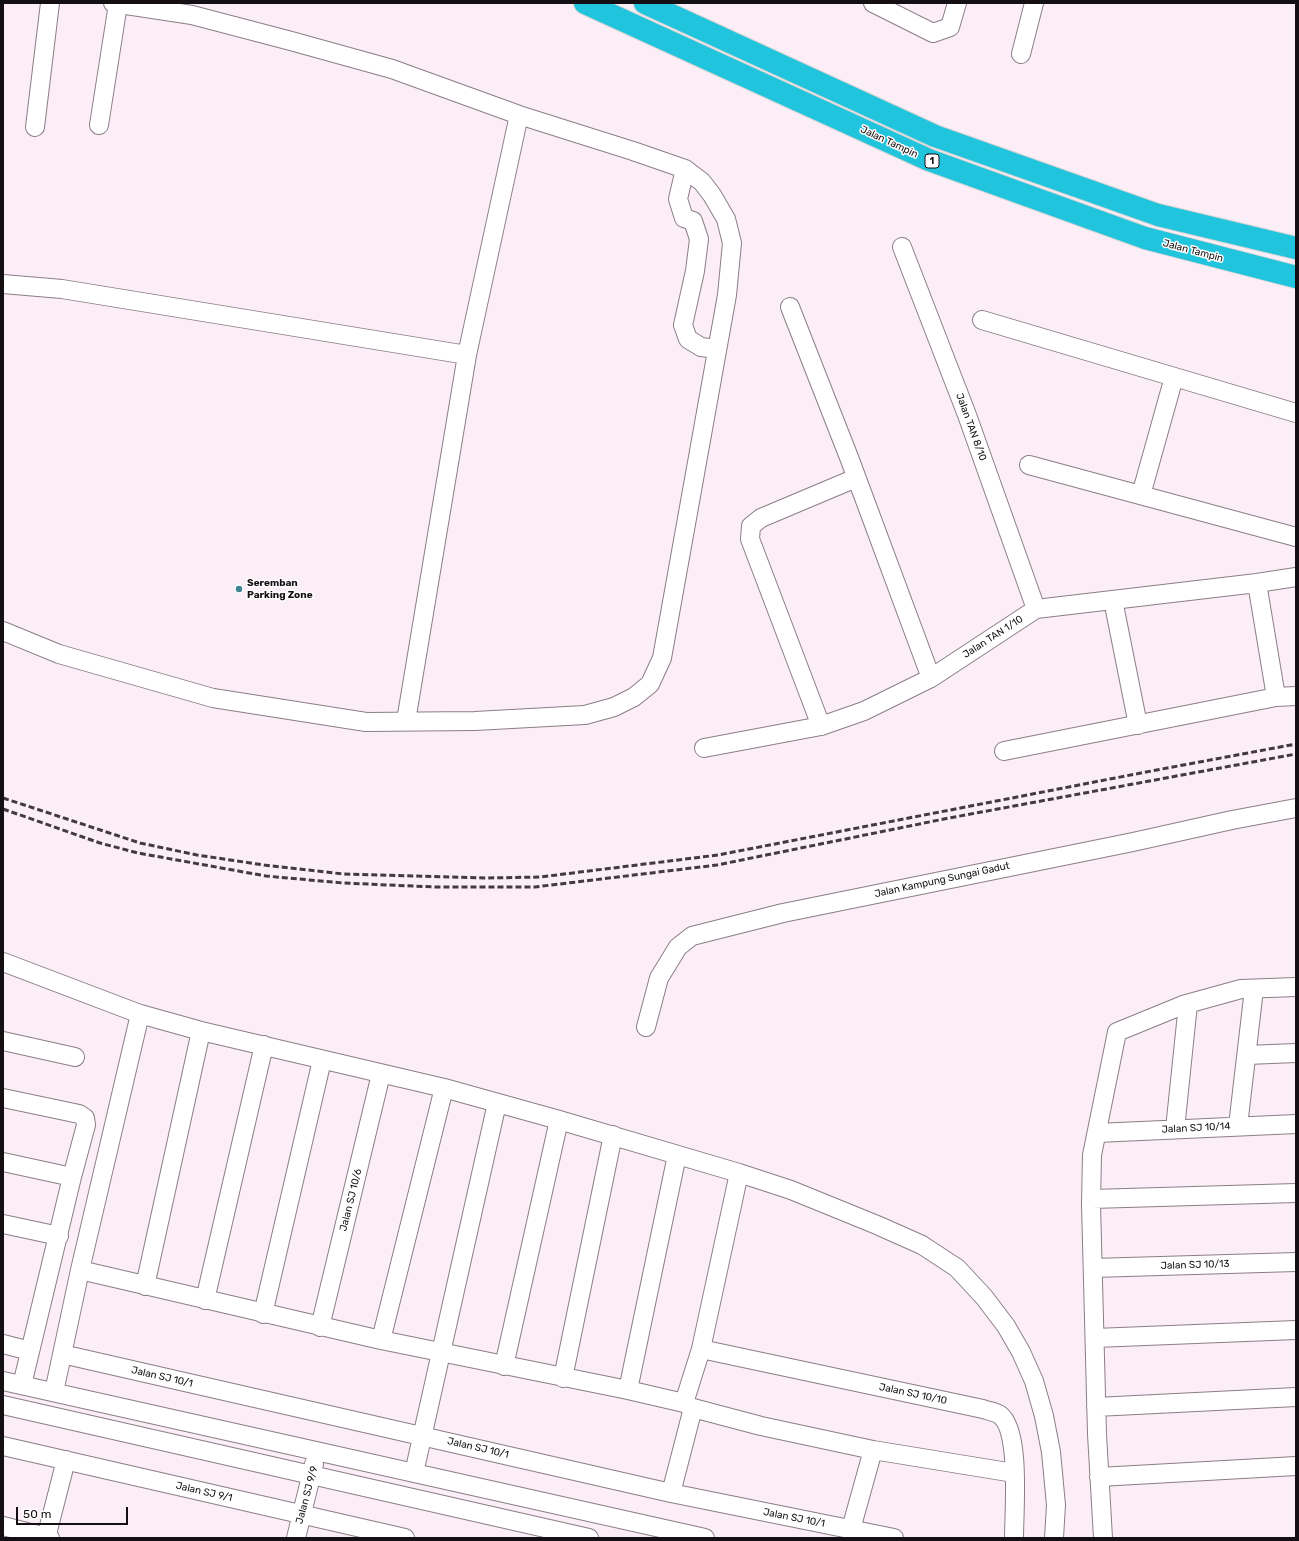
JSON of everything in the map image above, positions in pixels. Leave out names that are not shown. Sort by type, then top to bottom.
[{"type":"highway","name":"Jalan Tampin","points":[[585,3],[929,160],[1144,238],[1296,277]]},
{"type":"highway","points":[[645,3],[935,136],[1158,215],[1296,248]]},
{"type":"street","points":[[36,128],[50,3]]},
{"type":"street","points":[[3,631],[58,654],[213,698],[366,722],[475,721],[585,715],[614,707],[634,697],[650,684],[662,658],[727,295],[732,243],[726,218],[702,182],[685,169],[633,151],[519,116],[392,69],[192,15],[116,3],[99,125]]},
{"type":"street","points":[[873,3],[933,33],[950,27],[957,3]]},
{"type":"street","points":[[1021,54],[1034,3]]},
{"type":"street","points":[[406,721],[467,355],[519,116]]},
{"type":"street","points":[[685,169],[678,199],[684,218],[693,221],[700,239],[695,271],[683,325],[688,339],[701,347],[717,349]]},
{"type":"street","name":"Jalan TAN 8/10","points":[[902,247],[967,415],[1036,609]]},
{"type":"street","points":[[3,284],[62,289],[467,355]]},
{"type":"street","points":[[790,307],[931,678]]},
{"type":"street","points":[[982,320],[1296,413]]},
{"type":"street","points":[[1141,495],[1174,377]]},
{"type":"street","points":[[1029,465],[1296,537]]},
{"type":"street","points":[[821,726],[750,539],[751,526],[761,518],[856,478]]},
{"type":"street","name":"Jalan TAN 1/10","points":[[704,748],[821,726],[864,710],[931,678],[1036,609],[1257,583],[1296,576]]},
{"type":"street","points":[[1257,583],[1276,697]]},
{"type":"street","points":[[1113,600],[1138,725]]},
{"type":"street","points":[[1004,751],[1276,697],[1296,696]]},
{"type":"street","name":"Jalan Kampung Sungai Gadut","points":[[646,1026],[659,978],[678,947],[692,936],[783,912],[1296,808]]},
{"type":"street","points":[[3,962],[140,1014],[201,1031],[444,1088],[613,1135],[739,1173],[791,1190],[922,1245],[957,1268],[984,1297],[1006,1326],[1021,1352],[1034,1381],[1042,1409],[1051,1452],[1056,1505],[1054,1538]]},
{"type":"street","points":[[1103,1538],[1096,1407],[1092,1155],[1117,1032],[1188,1004],[1241,989],[1296,987]]},
{"type":"street","points":[[1238,1126],[1254,989]]},
{"type":"street","points":[[1175,1129],[1188,1004]]},
{"type":"street","points":[[54,1392],[80,1270],[140,1014]]},
{"type":"street","points":[[144,1286],[201,1031]]},
{"type":"street","points":[[3,1041],[75,1057]]},
{"type":"street","points":[[205,1300],[264,1046]]},
{"type":"street","points":[[1246,1055],[1296,1053]]},
{"type":"street","points":[[263,1314],[322,1060]]},
{"type":"street","name":"Jalan SJ 10/6","points":[[320,1327],[381,1074]]},
{"type":"street","points":[[381,1340],[444,1088]]},
{"type":"street","points":[[3,1098],[79,1114],[85,1118],[86,1125],[22,1385]]},
{"type":"street","points":[[414,1473],[440,1353],[498,1103]]},
{"type":"street","points":[[504,1366],[559,1120]]},
{"type":"street","name":"Jalan SJ 10/14","points":[[1097,1132],[1296,1124]]},
{"type":"street","points":[[563,1378],[613,1135]]},
{"type":"street","points":[[628,1390],[677,1155]]},
{"type":"street","points":[[3,1162],[72,1177]]},
{"type":"street","points":[[671,1493],[739,1173]]},
{"type":"street","points":[[1092,1199],[1296,1193]]},
{"type":"street","points":[[3,1224],[59,1236]]},
{"type":"street","name":"Jalan SJ 10/13","points":[[1093,1268],[1296,1262]]},
{"type":"street","points":[[80,1270],[320,1327],[440,1353],[628,1390],[761,1426],[872,1450],[1014,1473]]},
{"type":"street","points":[[1095,1338],[1296,1330]]},
{"type":"street","points":[[3,1344],[30,1351]]},
{"type":"street","name":"Jalan SJ 10/10","points":[[701,1349],[983,1409],[1000,1414],[1008,1425],[1012,1439],[1014,1473],[1014,1538]]},
{"type":"street","name":"Jalan SJ 10/1","points":[[62,1354],[671,1493],[894,1538]]},
{"type":"street","points":[[3,1381],[705,1538]]},
{"type":"street","points":[[1096,1407],[1296,1397]]},
{"type":"street","points":[[3,1405],[589,1538]]},
{"type":"street","name":"Jalan SJ 9/1","points":[[3,1446],[405,1538]]},
{"type":"street","points":[[851,1529],[872,1450]]},
{"type":"street","name":"Jalan SJ 9/9","points":[[296,1538],[318,1451]]},
{"type":"street","points":[[3,1526],[47,1538],[66,1460]]},
{"type":"street","points":[[1099,1477],[1296,1466]]},
{"type":"railway","points":[[3,798],[140,843],[197,855],[264,865],[343,874],[487,878],[540,877],[718,855],[1296,744]]},
{"type":"railway","points":[[3,809],[100,843],[138,853],[266,876],[343,883],[435,887],[535,887],[717,865],[949,818],[1296,754]]},
{"type":"place","name":"Seremban Parking Zone","points":[[239,589]]}]
